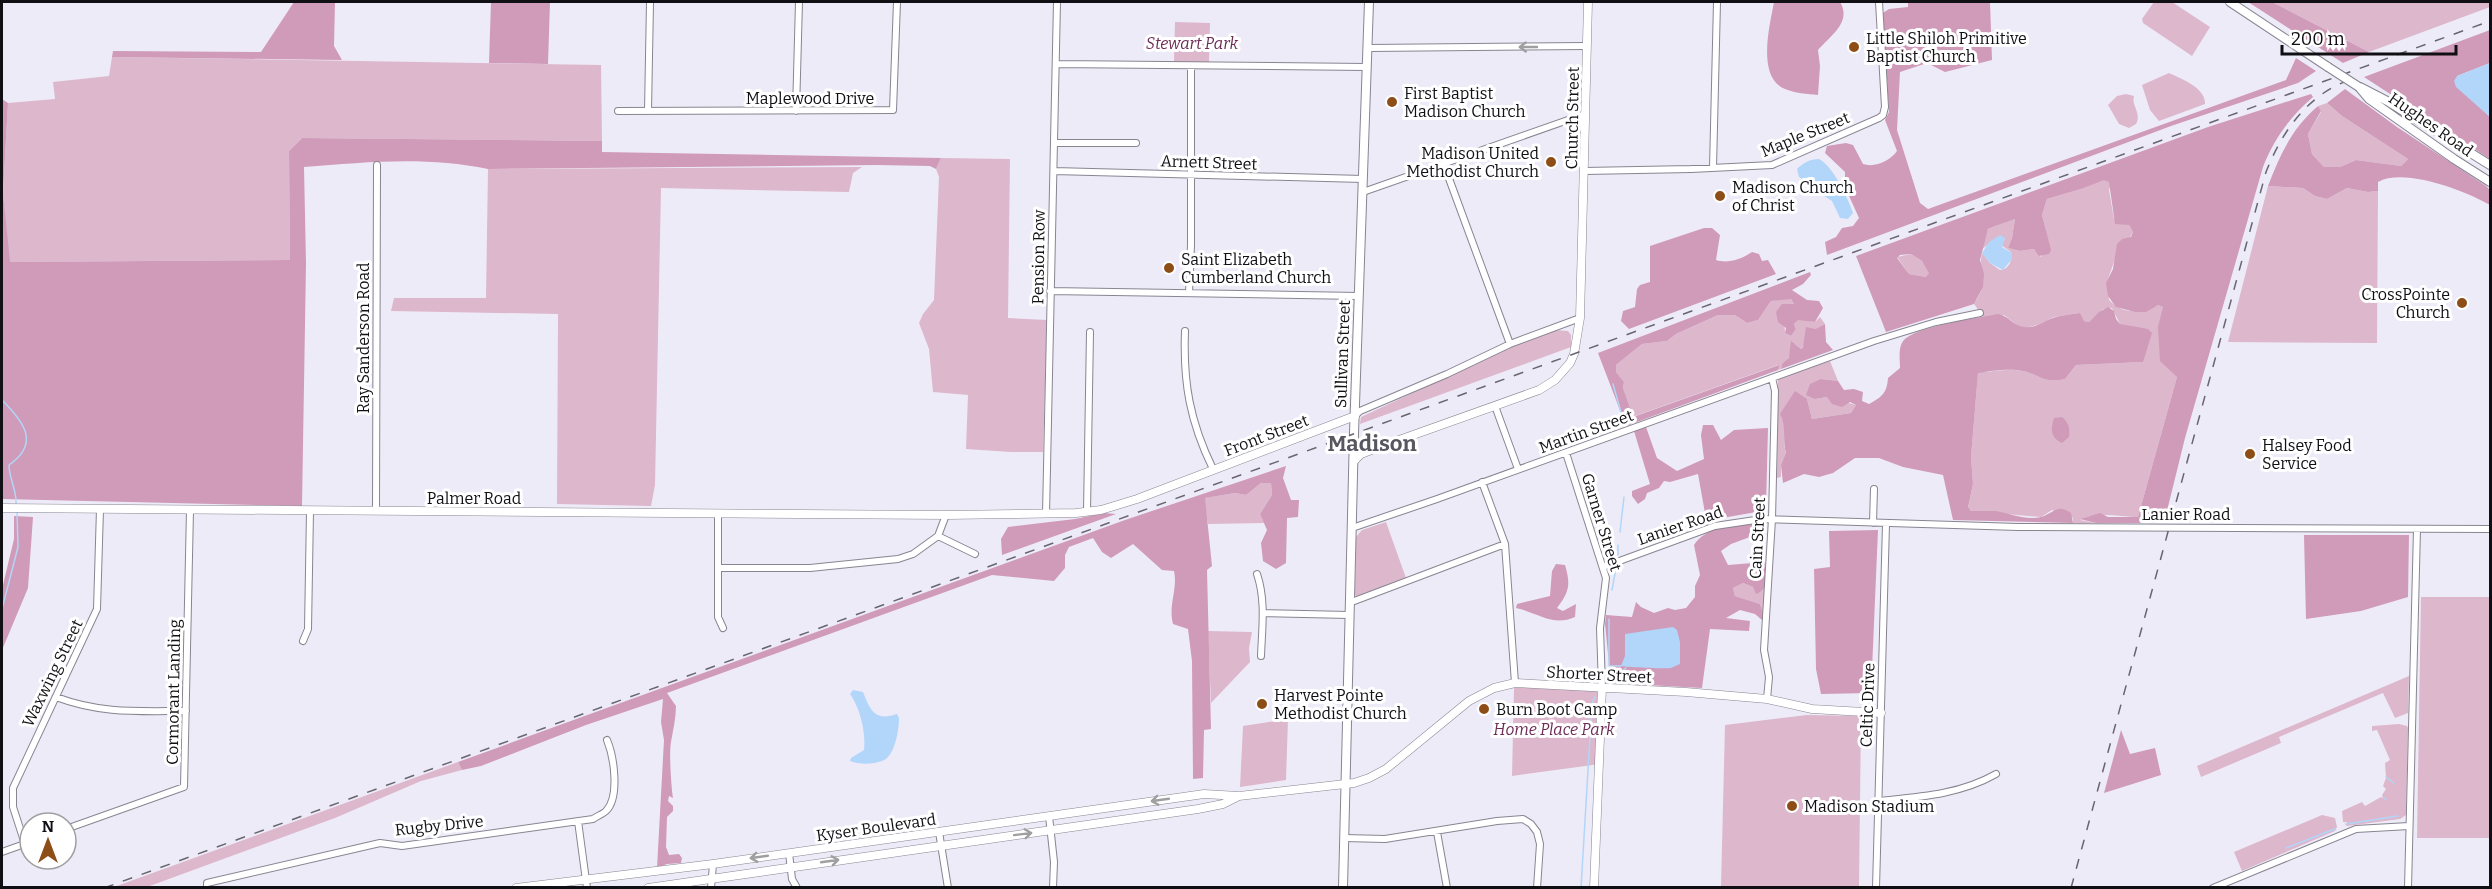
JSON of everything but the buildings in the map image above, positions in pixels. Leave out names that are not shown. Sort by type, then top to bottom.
[{"type":"main road","name":"Sullivan Street","points":[[1343,888],[1349,603],[1369,2]]},
{"type":"main road","name":"Hughes Road","points":[[2230,2],[2359,87],[2389,102],[2490,165]]},
{"type":"main road","name":"Hughes Road","points":[[2359,87],[2369,99],[2490,182]]},
{"type":"street","points":[[648,111],[650,2]]},
{"type":"street","points":[[796,111],[799,2]]},
{"type":"street","name":"Maplewood Drive","points":[[618,111],[893,110],[897,2]]},
{"type":"street","name":"Pension Row","points":[[1046,514],[1057,2]]},
{"type":"street","name":"Church Street","points":[[1354,461],[1361,454],[1374,449],[1539,390],[1562,373],[1574,354],[1580,318],[1588,2]]},
{"type":"street","points":[[1713,168],[1717,2]]},
{"type":"street","name":"Maple Street","points":[[1584,171],[1772,165],[1883,115],[1885,107],[1879,2]]},
{"type":"street","points":[[1368,48],[1587,46]]},
{"type":"street","points":[[1056,64],[1367,67]]},
{"type":"street","points":[[1189,293],[1191,66]]},
{"type":"street","points":[[1363,192],[1585,114]]},
{"type":"street","points":[[1054,143],[1136,143]]},
{"type":"street","name":"Ray Sanderson Road","points":[[376,511],[377,165]]},
{"type":"street","points":[[1444,165],[1509,344]]},
{"type":"street","name":"Arnett Street","points":[[1054,171],[1363,179]]},
{"type":"street","points":[[1050,291],[1359,296]]},
{"type":"street","name":"Martin Street","points":[[1352,528],[1566,453],[1827,357],[1935,322],[1980,314]]},
{"type":"street","name":"Front Street","points":[[946,516],[1087,512],[1127,502],[1355,416],[1359,411],[1447,374],[1509,344],[1580,318]]},
{"type":"street","points":[[1185,331],[1186,386],[1202,444],[1214,469]]},
{"type":"street","points":[[1087,512],[1090,332]]},
{"type":"street","name":"Cain Street","points":[[1767,699],[1769,677],[1764,650],[1772,519],[1775,391],[1772,378]]},
{"type":"street","points":[[1495,406],[1518,470]]},
{"type":"street","points":[[1354,440],[1363,448],[1374,449]]},
{"type":"street","name":"Garner Street","points":[[1566,453],[1606,578],[1600,628],[1602,687],[1594,888]]},
{"type":"street","points":[[1482,482],[1505,544],[1515,683]]},
{"type":"street","points":[[1873,523],[1874,489]]},
{"type":"street","name":"Palmer Road","points":[[2,508],[946,516]]},
{"type":"street","name":"Waxwing Street","points":[[18,819],[13,807],[13,788],[97,609],[100,509]]},
{"type":"street","name":"Cormorant Landing","points":[[78,825],[184,787],[190,510]]},
{"type":"street","points":[[303,641],[308,629],[310,511]]},
{"type":"street","points":[[718,514],[718,617],[723,628]]},
{"type":"street","points":[[718,568],[810,568],[898,559],[913,554],[938,536],[946,516]]},
{"type":"street","name":"Lanier Road","points":[[1603,567],[1715,526],[1745,519],[2052,527],[2490,528]]},
{"type":"street","name":"Celtic Drive","points":[[1876,888],[1886,524]]},
{"type":"street","points":[[2408,888],[2417,529]]},
{"type":"street","points":[[938,536],[975,554]]},
{"type":"street","points":[[1349,603],[1505,544]]},
{"type":"street","points":[[1257,574],[1262,588],[1261,656]]},
{"type":"street","points":[[1263,613],[1349,615]]},
{"type":"street","name":"Shorter Street","points":[[1345,784],[1369,778],[1386,769],[1469,701],[1494,688],[1515,683],[1767,699],[1812,710],[1881,713]]},
{"type":"street","points":[[56,697],[75,705],[99,710],[186,711]]},
{"type":"street","name":"Rugby Drive","points":[[207,888],[207,884],[380,843],[402,846],[593,819],[606,811],[613,800],[614,756],[608,740]]},
{"type":"street","points":[[1878,801],[1933,796],[1968,788],[1996,774]]},
{"type":"street","name":"Kyser Boulevard","points":[[516,888],[586,883],[1186,797],[1224,794],[1239,796],[1345,784]]},
{"type":"street","name":"Kyser Boulevard","points":[[648,888],[1188,810],[1223,804],[1239,796]]},
{"type":"street","points":[[1186,797],[1188,810]]},
{"type":"street","points":[[1049,816],[1054,862],[1053,888]]},
{"type":"street","points":[[1344,838],[1385,839],[1497,821],[1524,820],[1537,832],[1540,844],[1537,888]]},
{"type":"street","points":[[578,821],[586,883]]},
{"type":"street","points":[[983,826],[985,839]]},
{"type":"street","points":[[2212,888],[2356,829],[2409,826]]},
{"type":"street","points":[[1437,831],[1447,888]]},
{"type":"street","points":[[939,832],[948,888]]},
{"type":"street","points":[[2,852],[18,846]]},
{"type":"street","points":[[789,853],[789,866],[796,888]]},
{"type":"street","points":[[711,888],[713,864]]},
{"type":"green space","points":[[2154,2],[2172,2],[2210,27],[2192,56],[2143,23],[2142,19]]},
{"type":"green space","points":[[2272,2],[2490,2],[2490,7],[2369,52]]},
{"type":"green space","name":"Stewart Park","points":[[1175,22],[1210,23],[1209,63],[1174,62]]},
{"type":"green space","points":[[112,57],[601,65],[602,141],[302,138],[289,151],[290,260],[9,262],[3,193],[8,103],[55,99],[53,82],[109,76]]},
{"type":"green space","points":[[2169,73],[2186,81],[2202,93],[2205,104],[2159,121],[2150,110],[2142,85]]},
{"type":"green space","points":[[2126,94],[2134,96],[2138,116],[2136,124],[2129,128],[2119,124],[2108,105],[2117,96]]},
{"type":"green space","points":[[2327,103],[2342,116],[2408,159],[2401,166],[2356,160],[2340,167],[2324,167],[2312,154],[2308,134],[2321,112],[2318,106]]},
{"type":"green space","points":[[941,158],[1010,159],[1008,318],[1047,320],[1043,452],[966,449],[968,395],[933,392],[929,349],[919,323],[934,300],[939,177],[936,169]]},
{"type":"green space","points":[[862,167],[853,173],[849,192],[661,188],[655,485],[651,506],[557,504],[558,314],[391,311],[394,298],[486,298],[488,169]]},
{"type":"green space","points":[[2101,180],[2107,180],[2111,184],[2109,190],[2114,219],[2129,225],[2133,232],[2129,239],[2122,239],[2108,279],[2109,300],[2121,309],[2132,311],[2158,305],[2164,307],[2177,377],[2138,517],[2092,516],[2080,520],[2096,523],[2073,523],[2073,518],[2052,510],[2041,517],[1971,511],[1968,507],[1973,484],[1971,457],[1978,372],[2018,370],[2046,380],[2057,380],[2065,379],[2076,365],[2143,362],[2133,328],[2120,324],[2112,308],[2103,309],[2089,322],[2084,321],[2079,313],[2054,317],[2026,328],[2020,327],[2004,315],[1984,318],[1974,304],[1983,282],[1982,253],[2000,270],[2010,264],[2011,252],[2001,245],[2005,239],[1997,238],[1982,249],[1988,229],[2015,219],[2008,248],[2020,251],[2034,249],[2041,257],[2049,244],[2042,215],[2047,199],[2081,189]]},
{"type":"green space","points":[[2268,186],[2303,188],[2315,196],[2327,199],[2347,188],[2368,192],[2378,191],[2377,343],[2228,342]]},
{"type":"green space","points":[[1911,254],[1922,261],[1930,272],[1926,277],[1909,274],[1897,257]]},
{"type":"green space","points":[[1791,299],[1794,304],[1783,304],[1785,333],[1791,336],[1796,329],[1794,324],[1798,319],[1815,322],[1820,317],[1825,324],[1815,329],[1801,349],[1795,344],[1787,362],[1782,364],[1781,369],[1778,370],[1778,365],[1632,417],[1623,388],[1624,382],[1616,372],[1616,365],[1642,344],[1667,341],[1676,334],[1718,315],[1735,315],[1747,323],[1758,320],[1771,301]]},
{"type":"green space","points":[[1555,330],[1568,331],[1571,335],[1571,347],[1360,424],[1361,417],[1513,346]]},
{"type":"green space","points":[[1830,361],[1838,381],[1821,379],[1815,399],[1827,397],[1856,405],[1851,413],[1812,419],[1807,399],[1785,422],[1786,454],[1781,465],[1781,477],[1777,478],[1778,379]]},
{"type":"green space","points":[[1261,483],[1271,483],[1272,495],[1260,514],[1264,523],[1208,524],[1204,498],[1235,493],[1246,495]]},
{"type":"green space","points":[[1386,522],[1406,578],[1358,597],[1355,595],[1356,537],[1362,530]]},
{"type":"green space","points":[[1743,583],[1753,587],[1766,587],[1763,613],[1760,604],[1735,596],[1733,588]]},
{"type":"green space","points":[[2421,597],[2490,597],[2490,838],[2417,838]]},
{"type":"green space","points":[[1208,631],[1252,632],[1249,648],[1250,662],[1211,703]]},
{"type":"green space","points":[[2409,676],[2408,713],[2395,718],[2383,693],[2279,737],[2281,743],[2201,777],[2197,766]]},
{"type":"green space","name":"Home Place Park","points":[[1514,687],[1602,690],[1600,764],[1512,776]]},
{"type":"green space","name":"Madison Stadium","points":[[1807,715],[1861,716],[1859,887],[1721,887],[1725,725]]},
{"type":"green space","points":[[1288,719],[1286,780],[1240,787],[1243,726]]},
{"type":"green space","points":[[2399,724],[2408,728],[2406,815],[2400,819],[2347,826],[2344,823],[2347,822],[2343,822],[2342,811],[2362,802],[2365,806],[2383,798],[2382,795],[2386,789],[2383,786],[2386,778],[2385,763],[2390,760],[2377,730],[2372,731],[2372,726]]},
{"type":"green space","points":[[458,762],[462,770],[421,781],[335,818],[147,887],[114,887]]},
{"type":"green space","points":[[2322,815],[2335,818],[2337,827],[2335,831],[2242,871],[2234,852]]},
{"type":"shaded area","points":[[294,2],[335,2],[334,46],[342,60],[112,57],[113,51],[261,52]]},
{"type":"shaded area","points":[[491,2],[550,2],[548,64],[489,63]]},
{"type":"shaded area","points":[[1774,2],[1840,2],[1843,9],[1842,22],[1818,50],[1820,66],[1818,95],[1785,89],[1776,83],[1770,74],[1767,50]]},
{"type":"shaded area","points":[[1908,2],[1990,2],[1992,60],[1945,72],[1927,63],[1900,72],[1897,130],[1920,203],[1928,209],[2286,80],[2296,58],[2316,71],[2298,83],[2171,126],[1827,255],[1825,242],[1836,237],[1842,228],[1853,226],[1859,218],[1845,187],[1845,172],[1825,153],[1827,146],[1846,143],[1853,145],[1863,164],[1868,165],[1882,163],[1897,151],[1885,120],[1889,112],[1883,13],[1889,9],[1908,7]]},
{"type":"shaded area","points":[[2248,2],[2272,2],[2369,52],[2343,63]]},
{"type":"shaded area","points":[[2490,30],[2490,63],[2457,76],[2476,104],[2490,117],[2490,159],[2364,77]]},
{"type":"shaded area","points":[[2345,89],[2397,127],[2486,186],[2490,190],[2490,205],[2451,188],[2403,177],[2378,182],[2378,191],[2368,192],[2347,188],[2327,199],[2315,196],[2303,188],[2268,186],[2294,133],[2318,106],[2321,111],[2308,134],[2312,154],[2324,167],[2340,167],[2356,160],[2401,166],[2408,159],[2342,116],[2327,103]]},
{"type":"shaded area","points":[[2311,94],[2313,97],[2284,129],[2263,167],[2185,438],[2164,523],[2096,523],[2080,519],[2100,513],[2108,517],[2138,517],[2177,377],[2160,361],[2158,327],[2163,307],[2158,305],[2146,312],[2135,312],[2116,307],[2108,296],[2106,283],[2113,269],[2117,244],[2122,239],[2131,237],[2133,232],[2129,225],[2115,224],[2109,182],[2104,180],[2047,199],[2042,215],[2051,250],[2049,254],[2039,256],[2034,249],[2020,251],[2008,248],[2015,219],[1988,229],[1980,260],[1984,274],[1983,287],[1974,304],[1886,332],[1856,256],[2208,127]],"holes":[[[1911,254],[1922,261],[1929,273],[1926,277],[1909,274],[1897,258],[1900,255]]]},
{"type":"shaded area","points":[[2,99],[8,103],[3,193],[10,262],[290,260],[289,151],[302,138],[602,141],[602,152],[941,158],[936,169],[930,166],[877,165],[488,169],[419,161],[304,167],[306,263],[302,506],[2,499]]},
{"type":"shaded area","points":[[1704,228],[1712,228],[1720,235],[1716,260],[1735,260],[1752,252],[1759,254],[1762,261],[1768,260],[1776,274],[1629,329],[1621,321],[1623,311],[1635,307],[1637,289],[1640,285],[1650,282],[1650,246]]},
{"type":"shaded area","points":[[1810,272],[1811,275],[1803,284],[1792,290],[1807,300],[1819,301],[1823,308],[1815,322],[1798,320],[1794,324],[1796,329],[1791,336],[1785,333],[1786,328],[1778,322],[1776,312],[1782,304],[1794,304],[1791,299],[1771,301],[1758,320],[1747,323],[1735,315],[1718,315],[1676,334],[1667,341],[1642,344],[1616,365],[1616,372],[1624,382],[1623,388],[1633,417],[1779,365],[1778,370],[1626,426],[1598,353]]},
{"type":"shaded area","points":[[2108,307],[2114,311],[2120,324],[2148,329],[2152,333],[2143,362],[2076,365],[2065,379],[2057,380],[2046,380],[2018,370],[1978,373],[1971,457],[1973,484],[1968,507],[1971,511],[1995,511],[2030,518],[2041,517],[2062,509],[2071,513],[2073,523],[1953,520],[1943,475],[1903,467],[1879,458],[1855,458],[1833,473],[1819,477],[1804,474],[1783,483],[1781,465],[1786,453],[1780,414],[1795,391],[1807,399],[1812,419],[1851,413],[1856,405],[1850,402],[1842,407],[1832,404],[1827,397],[1815,399],[1806,395],[1810,384],[1821,379],[1838,381],[1844,390],[1854,389],[1863,392],[1862,401],[1869,404],[1883,394],[1888,378],[1900,368],[1900,351],[1903,341],[1920,331],[1948,323],[1998,314],[2024,327],[2036,326],[2059,316],[2080,313],[2084,321],[2089,322]]},
{"type":"shaded area","points":[[1825,324],[1826,342],[1833,350],[1781,369],[1782,364],[1789,358],[1791,341],[1801,349],[1806,327],[1815,329]]},
{"type":"shaded area","points":[[2062,417],[2068,424],[2069,437],[2062,443],[2054,436],[2052,426],[2054,418]]},
{"type":"shaded area","points":[[1703,425],[1713,425],[1721,440],[1734,430],[1768,428],[1766,507],[1762,511],[1711,520],[1705,513],[1698,474],[1670,482],[1664,481],[1659,488],[1647,493],[1645,499],[1638,504],[1632,496],[1632,491],[1650,484],[1634,431],[1646,427],[1657,458],[1677,471],[1704,459],[1701,435]]},
{"type":"shaded area","points":[[1286,466],[1283,478],[1291,500],[1299,500],[1298,517],[1287,518],[1286,563],[1276,569],[1263,561],[1261,543],[1267,530],[1260,514],[1272,495],[1271,483],[1261,483],[1246,495],[1235,493],[1205,498],[1212,566],[1207,570],[1211,729],[1204,730],[1203,778],[1193,779],[1192,661],[1188,629],[1173,624],[1174,571],[1162,570],[1133,544],[1111,558],[1102,552],[1093,538],[1069,547],[1065,555],[1065,568],[1054,581],[992,575],[667,693],[676,706],[670,753],[673,798],[669,796],[668,801],[673,806],[673,811],[667,817],[666,847],[669,855],[679,854],[682,858],[681,863],[667,864],[657,868],[664,740],[661,722],[663,699],[586,725],[481,766],[462,770],[458,762],[1125,520]]},
{"type":"shaded area","points":[[1104,513],[1116,514],[1002,555],[1001,539],[1008,527]]},
{"type":"shaded area","points":[[14,516],[33,517],[28,588],[2,650],[2,589],[14,539]]},
{"type":"shaded area","points":[[1749,522],[1758,525],[1758,534],[1731,544],[1721,551],[1728,565],[1765,562],[1766,581],[1760,592],[1756,594],[1753,587],[1743,583],[1733,588],[1735,596],[1760,604],[1763,613],[1762,620],[1755,614],[1740,610],[1726,618],[1750,621],[1749,631],[1710,629],[1702,688],[1611,683],[1606,615],[1632,617],[1636,602],[1654,613],[1668,608],[1675,610],[1686,608],[1695,597],[1695,586],[1700,575],[1694,545],[1711,531]]},
{"type":"shaded area","points":[[1878,530],[1871,693],[1821,694],[1816,669],[1814,569],[1830,567],[1829,531]]},
{"type":"shaded area","points":[[2304,535],[2409,535],[2408,597],[2361,611],[2306,619]]},
{"type":"shaded area","points":[[1556,564],[1565,565],[1568,578],[1566,593],[1557,608],[1563,611],[1576,604],[1575,617],[1560,621],[1553,620],[1516,608],[1517,604],[1550,596],[1552,571]]},
{"type":"shaded area","points":[[2121,730],[2130,754],[2155,748],[2161,775],[2104,793]]},
{"type":"water","points":[[2490,63],[2490,117],[2456,87],[2454,81],[2457,76]]},
{"type":"water","points":[[1819,159],[1830,168],[1844,191],[1853,213],[1848,219],[1840,218],[1832,201],[1799,177],[1797,169],[1799,167],[1804,163]]},
{"type":"water","points":[[2000,235],[2005,238],[2002,247],[2012,253],[2012,259],[2003,270],[1990,263],[1982,253],[1989,242]]},
{"type":"water","points":[[1673,627],[1677,630],[1680,642],[1680,664],[1671,668],[1621,666],[1625,656],[1625,634]]},
{"type":"water","points":[[853,690],[863,692],[871,709],[878,715],[897,714],[899,718],[898,733],[893,749],[885,760],[864,764],[850,761],[864,750],[863,728],[850,694]]},
{"type":"waterway","points":[[1613,384],[1624,423]]},
{"type":"waterway","points":[[2,400],[22,424],[25,432],[24,449],[19,457],[9,465],[16,504]]},
{"type":"waterway","points":[[1620,532],[1624,497]]},
{"type":"waterway","points":[[2,609],[18,547],[17,512]]},
{"type":"waterway","points":[[1618,545],[1618,555]]},
{"type":"waterway","points":[[1612,590],[1616,568]]},
{"type":"waterway","points":[[1609,619],[1609,666],[1621,666]]},
{"type":"waterway","points":[[1613,678],[1626,668]]},
{"type":"waterway","points":[[1581,888],[1592,703],[1595,697]]},
{"type":"waterway","points":[[2386,777],[2394,783]]},
{"type":"waterway","points":[[2347,824],[2398,816]]},
{"type":"waterway","points":[[2286,848],[2335,829]]},
{"type":"railway","points":[[104,888],[2490,21]]},
{"type":"railway","points":[[2071,888],[2266,172],[2287,130],[2307,106],[2319,96],[2347,81]]},
{"type":"place","name":"Little Shiloh Primitive Baptist Church","points":[[1854,47]]},
{"type":"place","name":"First Baptist Madison Church","points":[[1392,102]]},
{"type":"place","name":"Madison United Methodist Church","points":[[1551,162]]},
{"type":"place","name":"Madison Church of Christ","points":[[1720,196]]},
{"type":"place","name":"Saint Elizabeth Cumberland Church","points":[[1169,268]]},
{"type":"place","name":"CrossPointe Church","points":[[2462,303]]},
{"type":"place","name":"Halsey Food Service","points":[[2250,454]]},
{"type":"place","name":"Harvest Pointe Methodist Church","points":[[1262,704]]},
{"type":"place","name":"Burn Boot Camp","points":[[1484,709]]},
{"type":"place","name":"Madison Stadium","points":[[1792,806]]},
{"type":"district","name":"Madison","points":[[1372,443]]}]
